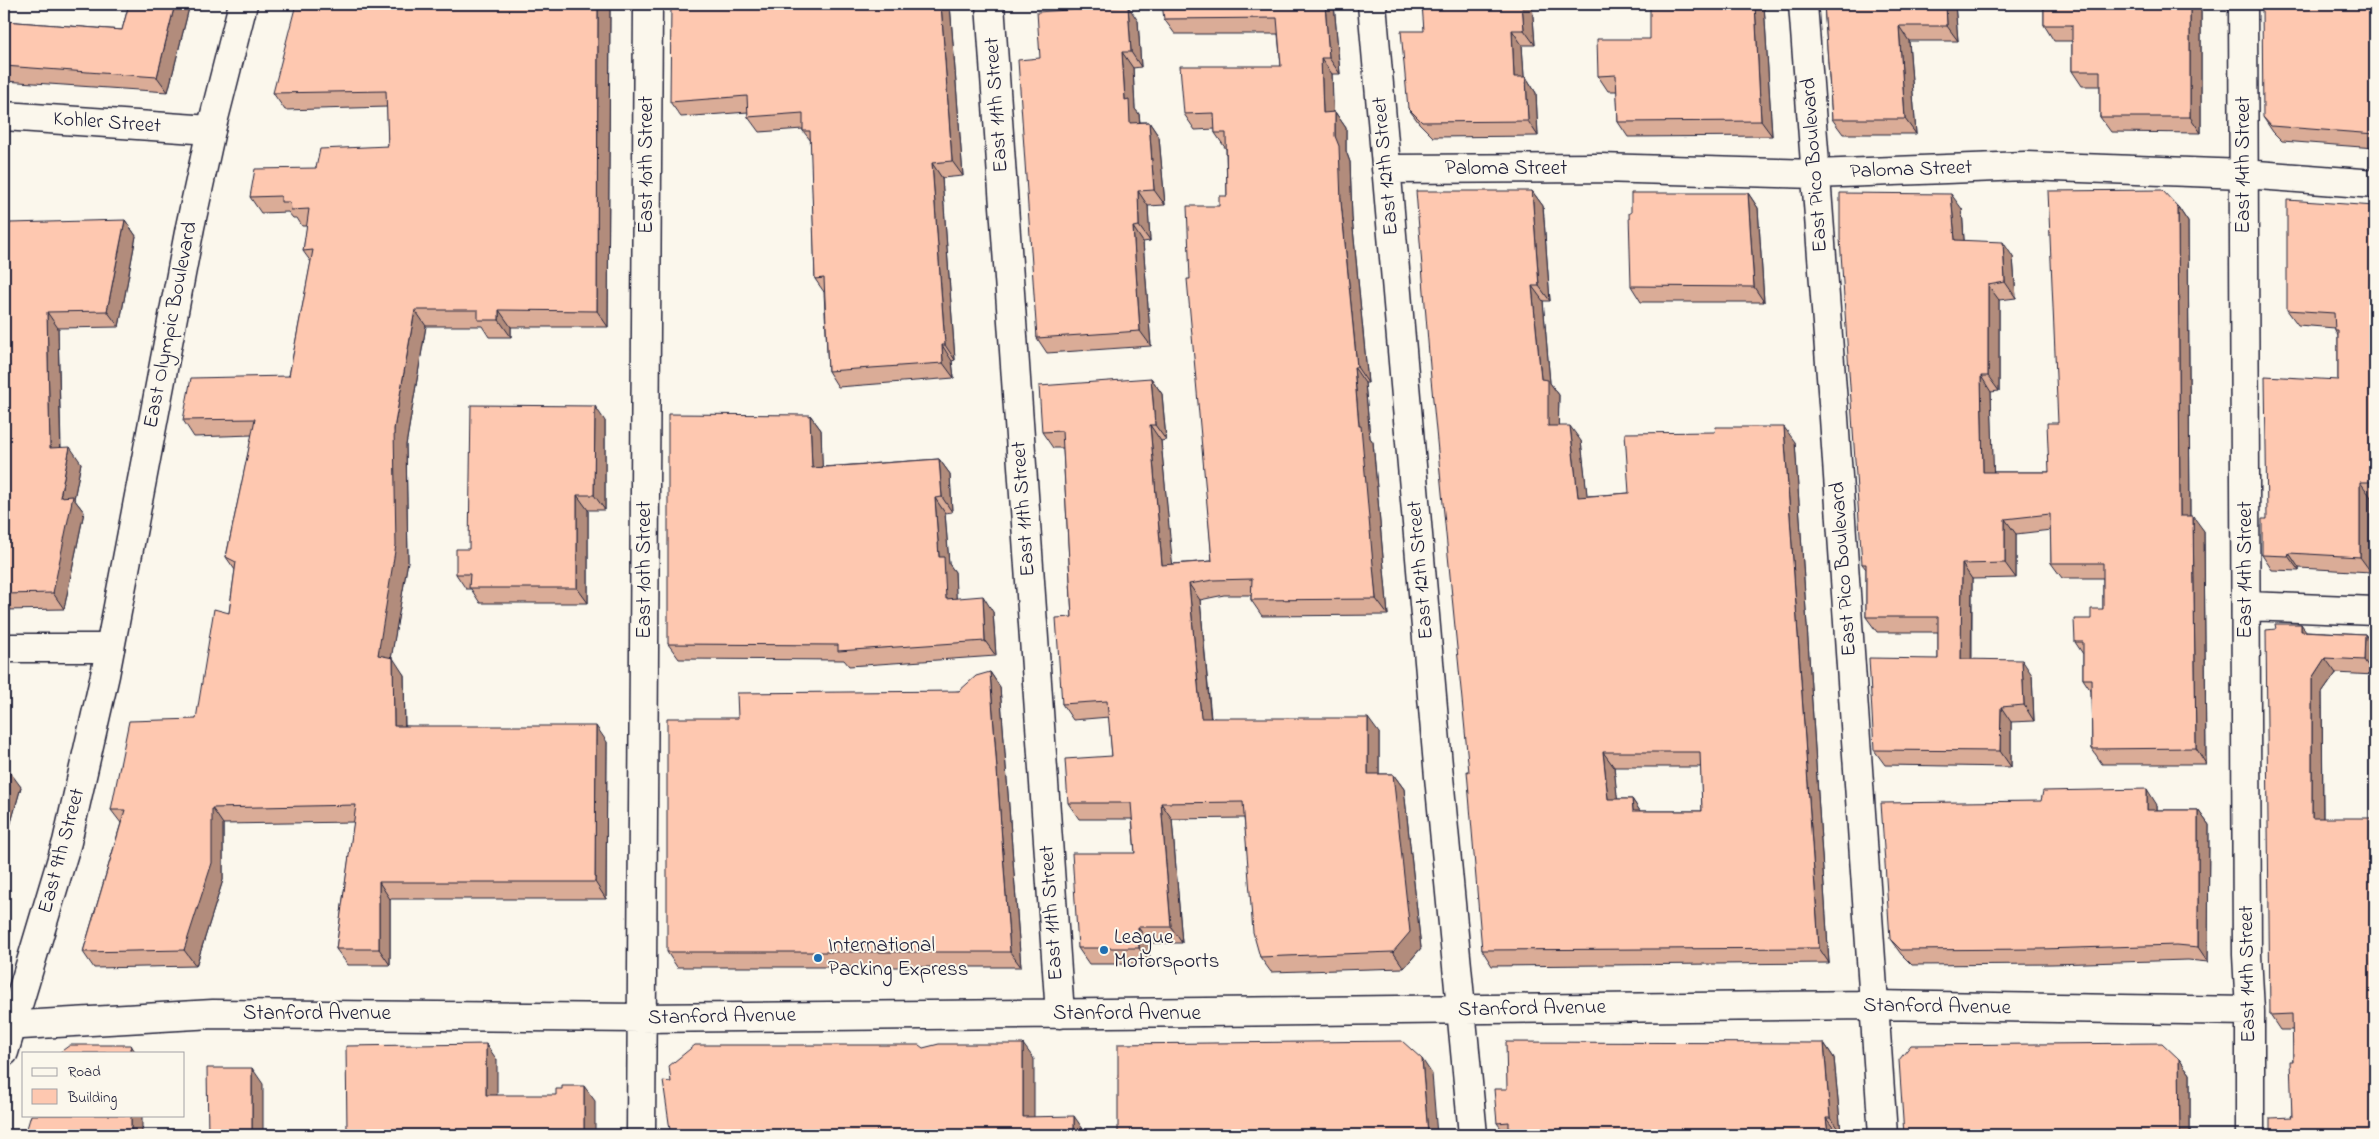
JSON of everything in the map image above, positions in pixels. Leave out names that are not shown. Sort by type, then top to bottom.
[{"type":"street","name":"East Olympic Boulevard","points":[[110,648],[153,416],[211,130],[243,4]]},
{"type":"street","name":"East 10th Street","points":[[641,1135],[648,4]]},
{"type":"street","name":"East 11th Street","points":[[990,4],[1060,1014]]},
{"type":"street","name":"East 12th Street","points":[[1372,4],[1473,1135]]},
{"type":"street","name":"East Pico Boulevard","points":[[1803,4],[1834,412],[1883,1135]]},
{"type":"street","name":"East 14th Street","points":[[2243,4],[2247,955],[2250,1012],[2250,1135]]},
{"type":"street","name":"Kohler Street","points":[[4,116],[211,130]]},
{"type":"street","name":"Paloma Street","points":[[1386,169],[1599,168],[1815,174],[2025,166],[2244,174],[2375,184]]},
{"type":"street","points":[[2246,606],[2375,611]]},
{"type":"street","points":[[4,648],[110,648]]},
{"type":"street","name":"East 9th Street","points":[[4,1052],[8,1026],[67,842],[110,648]]},
{"type":"street","name":"Stanford Avenue","points":[[8,1026],[213,1014],[641,1018],[1874,1005],[2250,1012]]},
{"type":"building","points":[[129,4],[175,4],[157,77],[4,66],[4,21],[122,30]]},
{"type":"building","points":[[296,4],[598,4],[597,311],[499,310],[499,320],[478,320],[478,310],[415,310],[394,429],[396,545],[378,655],[393,658],[394,726],[596,726],[595,882],[379,882],[379,949],[336,949],[356,805],[212,808],[212,863],[184,950],[83,952],[125,810],[111,810],[129,721],[196,719],[214,609],[229,613],[236,562],[226,557],[255,419],[183,420],[191,378],[289,376],[313,250],[303,251],[309,209],[291,210],[290,202],[281,202],[281,196],[250,197],[255,169],[316,168],[320,149],[388,146],[386,91],[273,93]]},
{"type":"building","points":[[671,4],[941,4],[952,161],[932,163],[945,345],[942,345],[943,363],[828,371],[824,278],[815,279],[810,131],[803,131],[803,113],[748,117],[747,96],[670,102]]},
{"type":"building","points":[[1162,4],[1325,4],[1329,58],[1321,58],[1323,113],[1335,112],[1335,136],[1339,146],[1341,202],[1357,367],[1354,367],[1376,599],[1251,600],[1252,579],[1213,580],[1189,584],[1201,718],[1368,718],[1368,774],[1393,774],[1410,932],[1393,952],[1260,957],[1253,932],[1243,802],[1161,803],[1171,927],[1138,927],[1139,948],[1078,948],[1072,853],[1135,853],[1131,803],[1068,803],[1065,759],[1112,756],[1107,701],[1062,704],[1056,618],[1072,617],[1062,431],[1042,432],[1039,386],[1151,378],[1155,425],[1150,425],[1162,565],[1212,561],[1187,279],[1190,279],[1187,206],[1219,206],[1219,196],[1227,196],[1226,133],[1215,133],[1214,113],[1184,114],[1180,66],[1281,66],[1277,18],[1164,19]]},
{"type":"building","points":[[1422,4],[1522,4],[1524,30],[1512,30],[1514,77],[1526,77],[1528,121],[1422,122],[1408,108],[1401,31],[1424,31]]},
{"type":"building","points":[[1650,4],[1755,4],[1761,121],[1618,122],[1616,75],[1598,76],[1597,39],[1650,39]]},
{"type":"building","points":[[1824,4],[1946,4],[1947,26],[1899,26],[1905,119],[1832,119]]},
{"type":"building","points":[[2044,4],[2190,4],[2190,117],[2100,117],[2100,71],[2072,71],[2072,25],[2044,25]]},
{"type":"building","points":[[2262,4],[2375,4],[2375,134],[2271,126],[2263,117]]},
{"type":"building","points":[[1128,6],[1131,52],[1122,52],[1125,100],[1129,99],[1130,123],[1149,122],[1154,190],[1138,191],[1139,226],[1133,227],[1140,331],[1037,338],[1018,60],[1040,58],[1037,12]]},
{"type":"building","points":[[2162,190],[2178,207],[2180,516],[2193,516],[2196,748],[2092,749],[2091,679],[2083,679],[2083,642],[2075,642],[2074,619],[2091,619],[2091,609],[2103,609],[2103,563],[2051,563],[2050,514],[2005,519],[2005,563],[1962,564],[1961,659],[2022,660],[2024,705],[2001,707],[2000,751],[1874,750],[1869,658],[1938,659],[1938,617],[1866,617],[1866,564],[1862,564],[1840,238],[1840,193],[1951,194],[1955,240],[2003,242],[2005,282],[1988,285],[1988,376],[1981,376],[1983,472],[2049,472],[2047,423],[2058,423],[2048,191]]},
{"type":"building","points":[[1416,191],[1532,191],[1539,286],[1532,286],[1541,379],[1548,380],[1548,426],[1570,426],[1578,497],[1629,493],[1625,433],[1715,432],[1716,427],[1784,427],[1819,948],[1482,950],[1467,771],[1469,772],[1431,379]],"holes":[[[1603,752],[1700,752],[1702,811],[1633,811],[1632,799],[1608,799]]]},
{"type":"building","points":[[1631,193],[1748,193],[1754,287],[1631,286],[1629,213],[1631,213]]},
{"type":"building","points":[[2287,200],[2375,206],[2375,482],[2360,482],[2360,557],[2289,553],[2288,556],[2262,555],[2262,519],[2267,519],[2265,376],[2338,380],[2338,330],[2335,330],[2334,313],[2287,310]]},
{"type":"building","points":[[125,220],[107,311],[47,312],[50,448],[70,447],[60,497],[73,496],[53,593],[4,594],[4,315],[6,315],[4,255],[10,223]]},
{"type":"building","points":[[471,405],[595,406],[594,495],[577,495],[577,588],[469,588],[470,574],[456,574],[456,549],[469,549]]},
{"type":"building","points":[[668,414],[810,415],[812,468],[939,459],[942,497],[935,498],[939,557],[944,557],[946,599],[983,596],[985,641],[838,651],[838,645],[668,644]]},
{"type":"building","points":[[2275,624],[2301,624],[2301,631],[2365,634],[2364,660],[2325,658],[2312,678],[2312,818],[2375,818],[2375,1135],[2270,1135],[2270,1118],[2292,1117],[2290,1061],[2293,1061],[2292,1014],[2270,1015],[2266,630],[2276,629]]},
{"type":"building","points":[[990,672],[1010,952],[667,952],[667,718],[738,718],[737,693],[959,691],[976,676]]},
{"type":"building","points":[[4,769],[10,772],[4,795]]},
{"type":"building","points":[[2147,789],[2147,810],[2198,810],[2198,947],[2177,945],[2041,949],[1901,950],[1890,939],[1881,803],[2041,801],[2043,791]]},
{"type":"building","points":[[1402,1041],[1422,1059],[1428,1135],[1118,1135],[1118,1044]]},
{"type":"building","points":[[1506,1042],[1824,1043],[1830,1118],[1826,1118],[1828,1135],[1509,1135],[1509,1122],[1497,1123],[1494,1089],[1507,1089]]},
{"type":"building","points":[[2162,1043],[2179,1059],[2180,1135],[2017,1133],[2017,1135],[1904,1135],[1899,1060],[1911,1045]]},
{"type":"building","points":[[486,1044],[486,1095],[556,1095],[556,1089],[562,1089],[562,1086],[584,1086],[584,1135],[208,1135],[207,1068],[252,1068],[252,1133],[347,1131],[346,1046]]},
{"type":"building","points":[[939,1044],[1023,1044],[1023,1117],[1074,1116],[1074,1135],[670,1135],[663,1081],[671,1082],[669,1066],[695,1045],[919,1045],[923,1048]]},
{"type":"building","points":[[70,1045],[131,1045],[131,1052],[60,1052]]},
{"type":"building","points":[[31,1116],[131,1116],[131,1135],[25,1135]]},
{"type":"place","name":"League Motorsports","points":[[1104,950]]},
{"type":"place","name":"International Packing Express","points":[[818,958]]}]
